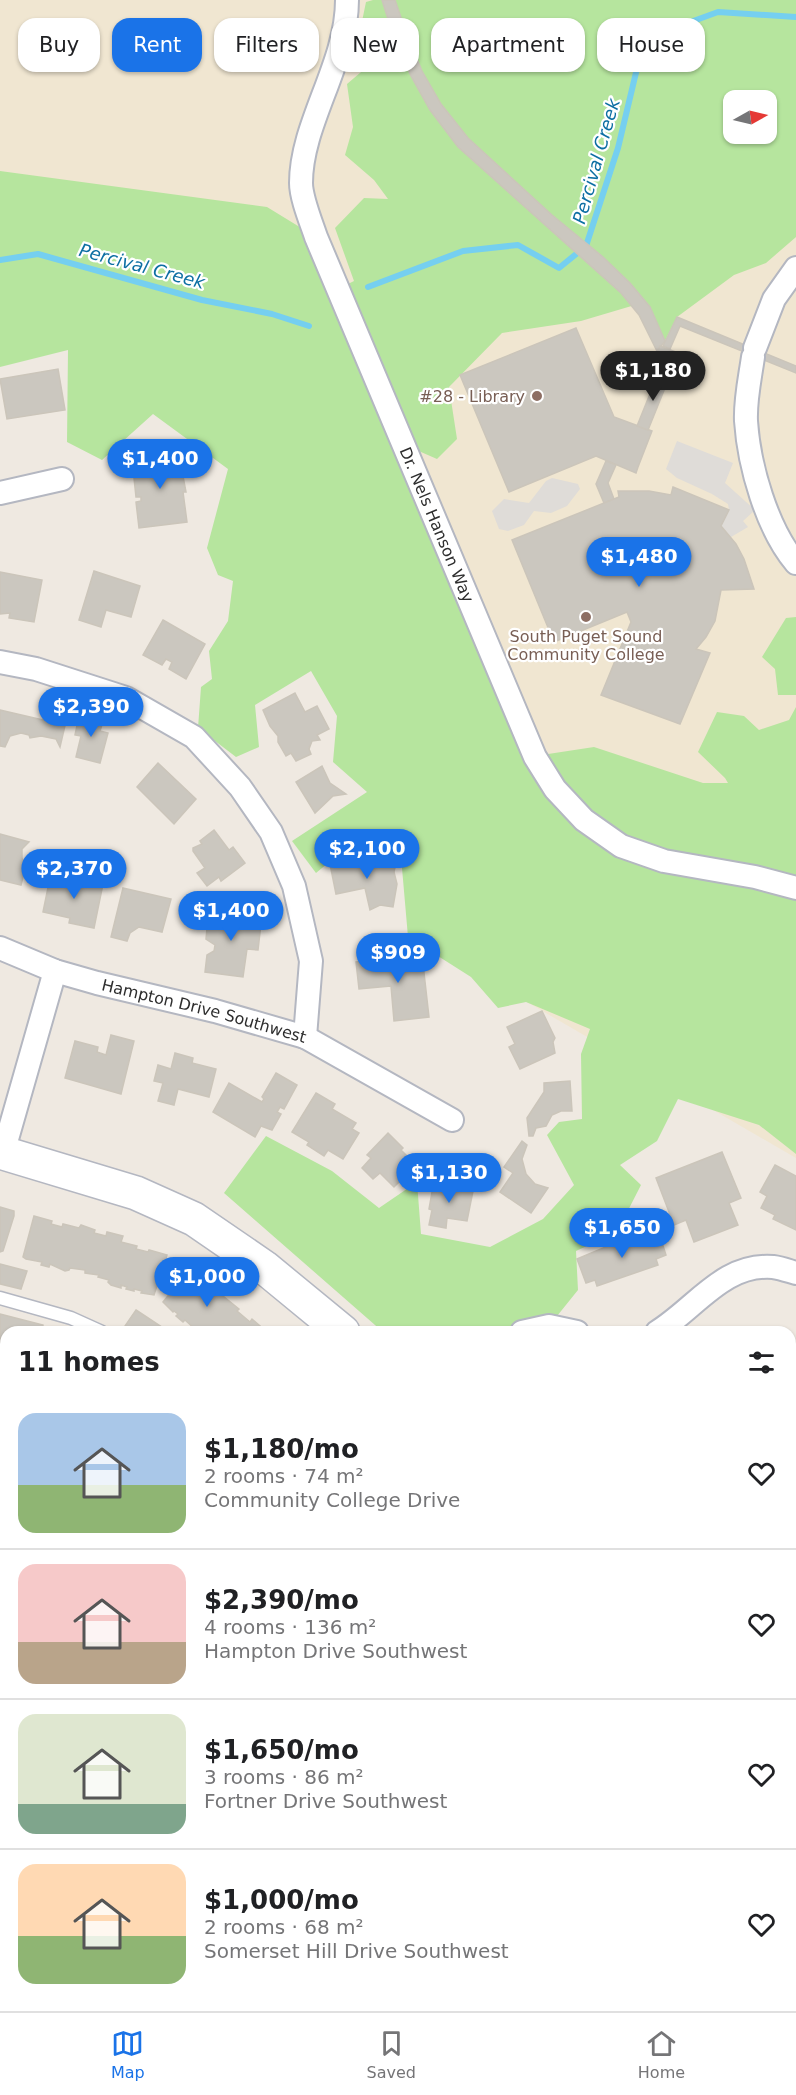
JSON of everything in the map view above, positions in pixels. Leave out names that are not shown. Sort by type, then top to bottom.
[{"type":"street","name":"Dr. Nels Hanson Way","points":[[347,0],[339,52],[305,153],[301,185],[316,237],[497,662],[518,720],[535,757],[555,789],[584,820],[621,846],[664,861],[755,877],[796,888]]},
{"type":"street","points":[[796,268],[774,299],[754,353],[746,420],[749,445],[772,526],[796,563]]},
{"type":"street","points":[[0,493],[62,479]]},
{"type":"street","name":"Hampton Drive Southwest","points":[[0,663],[36,669],[126,698],[194,737],[240,787],[272,832],[294,886],[311,961],[305,1037],[215,1011],[55,971],[0,948]]},
{"type":"street","points":[[55,971],[1,1152],[136,1193],[194,1219],[264,1267],[336,1326]]},
{"type":"street","points":[[305,1037],[452,1120]]},
{"type":"street","points":[[667,1326],[724,1278],[746,1269],[774,1267],[796,1273]]},
{"type":"lane","points":[[0,1298],[71,1318],[88,1326]]},
{"type":"shaded area","name":"South Puget Sound Community College","points":[[0,0],[796,0],[796,1158],[432,947],[319,276],[0,286]]},
{"type":"shaded area","points":[[677,441],[733,463],[725,483],[755,510],[743,521],[748,527],[731,537],[721,526],[729,510],[728,504],[677,478],[666,469]]},
{"type":"shaded area","points":[[552,478],[578,484],[580,489],[567,506],[551,513],[534,511],[524,525],[508,531],[499,529],[492,511],[504,499],[529,503],[546,481]]},
{"type":"green space","points":[[373,0],[796,0],[796,237],[766,263],[734,275],[677,317],[665,341],[650,307],[645,302],[581,321],[502,333],[449,387],[457,439],[437,459],[405,445],[535,756],[594,747],[703,783],[728,783],[698,752],[717,712],[744,716],[759,730],[789,720],[796,707],[796,1154],[759,1125],[678,1099],[657,1141],[620,1165],[641,1185],[617,1232],[576,1251],[578,1290],[549,1326],[376,1326],[224,1193],[266,1136],[332,1171],[379,1208],[417,1182],[421,1234],[490,1247],[543,1219],[574,1185],[547,1135],[559,1122],[582,1119],[581,1054],[590,1029],[526,1002],[498,1008],[471,977],[408,937],[400,845],[346,848],[316,873],[292,841],[367,792],[333,762],[337,716],[311,671],[255,705],[259,747],[236,757],[198,728],[201,687],[212,679],[209,651],[228,621],[233,581],[218,575],[207,548],[228,469],[153,414],[102,460],[67,442],[68,350],[0,367],[0,171],[267,207],[316,237],[338,289],[354,281],[335,228],[364,198],[388,199],[374,180],[345,155],[353,127],[347,84],[361,72],[419,72],[419,18],[363,18],[366,2]]},
{"type":"green space","points":[[796,617],[796,695],[778,695],[775,669],[762,657],[786,618]]},
{"type":"building","points":[[382,0],[395,0],[401,18],[388,18]]},
{"type":"building","points":[[419,64],[441,104],[468,138],[630,283],[650,307],[665,341],[657,351],[639,315],[621,293],[458,147],[430,110],[409,72],[419,72]]},
{"type":"building","points":[[677,317],[796,366],[796,373],[680,326],[670,349],[663,346]]},
{"type":"building","name":"#28 - Library","points":[[576,328],[614,417],[652,431],[636,473],[596,456],[509,492],[460,375]]},
{"type":"building","points":[[660,346],[686,356],[676,381],[649,370]]},
{"type":"building","points":[[58,369],[65,410],[7,419],[0,379]]},
{"type":"building","points":[[658,374],[669,378],[648,430],[637,426]]},
{"type":"building","points":[[178,450],[186,492],[183,492],[187,522],[139,528],[136,502],[141,501],[141,497],[136,497],[134,478],[137,477],[136,470],[142,469],[140,455]]},
{"type":"building","points":[[606,461],[616,465],[608,483],[614,499],[604,503],[596,484]]},
{"type":"building","points":[[673,487],[729,510],[721,526],[736,544],[744,559],[754,589],[721,590],[715,621],[696,649],[710,653],[680,724],[601,695],[631,622],[627,612],[554,642],[512,540],[619,497],[618,491],[649,491],[671,495]]},
{"type":"building","points":[[94,571],[140,586],[131,617],[106,610],[101,627],[79,620]]},
{"type":"building","points":[[0,572],[42,580],[34,622],[9,618],[10,613],[0,614]]},
{"type":"building","points":[[163,620],[205,644],[186,679],[169,669],[172,662],[166,659],[162,665],[143,655]]},
{"type":"building","points":[[295,693],[305,712],[317,706],[329,729],[317,735],[320,740],[312,741],[309,749],[311,754],[296,761],[291,753],[286,756],[263,710]]},
{"type":"building","points":[[0,710],[43,720],[44,712],[67,717],[60,747],[56,739],[41,736],[30,738],[29,735],[21,733],[10,736],[5,747],[0,746]]},
{"type":"building","points":[[80,712],[104,718],[100,731],[108,733],[100,763],[76,757],[81,736],[75,735]]},
{"type":"building","points":[[158,763],[196,799],[174,824],[137,787]]},
{"type":"building","points":[[322,766],[330,783],[346,794],[333,796],[315,813],[296,782]]},
{"type":"building","points":[[214,830],[229,850],[233,847],[245,863],[221,881],[219,877],[207,886],[197,873],[205,868],[193,848],[202,844],[200,841]]},
{"type":"building","points":[[0,834],[29,842],[22,849],[22,858],[26,865],[21,885],[0,880]]},
{"type":"building","points":[[397,858],[394,872],[397,884],[393,907],[380,905],[370,910],[365,888],[336,894],[330,864],[356,859],[358,866]]},
{"type":"building","points":[[51,873],[103,884],[94,928],[69,923],[70,918],[43,912]]},
{"type":"building","points":[[123,888],[171,899],[162,932],[139,927],[130,933],[127,941],[111,937]]},
{"type":"building","points":[[219,909],[247,913],[246,922],[261,924],[258,950],[247,949],[243,977],[205,972],[207,955],[214,951],[215,945],[206,939],[208,917],[218,918]]},
{"type":"building","points":[[422,955],[429,1017],[394,1021],[391,986],[359,989],[356,962]]},
{"type":"building","points":[[542,1011],[555,1038],[553,1042],[555,1053],[520,1069],[509,1047],[515,1044],[507,1027]]},
{"type":"building","points":[[111,1035],[134,1041],[121,1094],[65,1078],[75,1041],[98,1047],[97,1052],[106,1055]]},
{"type":"building","points":[[175,1053],[193,1058],[192,1063],[216,1069],[209,1097],[178,1089],[174,1105],[158,1101],[163,1083],[154,1081],[158,1065],[171,1069]]},
{"type":"building","points":[[276,1073],[297,1085],[284,1109],[280,1107],[277,1112],[281,1114],[272,1130],[261,1126],[255,1137],[213,1112],[229,1083],[262,1102],[264,1099],[262,1097]]},
{"type":"building","points":[[570,1081],[572,1111],[561,1111],[552,1115],[546,1126],[536,1128],[533,1136],[529,1136],[527,1118],[544,1092],[544,1083]]},
{"type":"building","points":[[316,1093],[335,1104],[332,1109],[356,1123],[352,1129],[359,1133],[343,1159],[328,1150],[324,1156],[307,1145],[309,1142],[292,1132]]},
{"type":"building","points":[[388,1133],[416,1165],[394,1187],[380,1173],[373,1179],[362,1168],[371,1158],[367,1155]]},
{"type":"building","points":[[522,1141],[527,1145],[522,1159],[526,1174],[535,1184],[548,1188],[531,1213],[500,1192],[513,1173],[504,1167]]},
{"type":"building","points":[[722,1152],[741,1198],[729,1203],[738,1225],[694,1242],[686,1220],[674,1225],[656,1178]]},
{"type":"building","points":[[775,1165],[796,1176],[796,1230],[773,1219],[775,1215],[761,1208],[767,1196],[760,1192]]},
{"type":"building","points":[[434,1181],[473,1191],[467,1221],[447,1218],[446,1228],[429,1225],[432,1210],[429,1209]]},
{"type":"building","points":[[0,1207],[14,1211],[14,1216],[3,1251],[0,1252]]},
{"type":"building","points":[[34,1216],[52,1221],[51,1224],[62,1227],[63,1224],[79,1228],[81,1225],[95,1230],[94,1233],[106,1236],[107,1232],[123,1236],[121,1242],[137,1246],[136,1249],[167,1255],[154,1295],[126,1289],[127,1287],[121,1285],[121,1288],[111,1285],[109,1280],[98,1277],[99,1275],[85,1273],[85,1270],[70,1268],[65,1271],[50,1264],[49,1267],[41,1265],[42,1262],[26,1259],[23,1257]]},
{"type":"building","points":[[658,1230],[666,1255],[656,1259],[658,1265],[597,1286],[595,1280],[586,1283],[577,1259],[632,1236],[633,1239]]},
{"type":"building","points":[[0,1264],[27,1271],[21,1289],[0,1284]]},
{"type":"building","points":[[190,1269],[211,1290],[213,1288],[239,1309],[237,1311],[250,1322],[252,1319],[260,1326],[192,1326],[185,1320],[183,1322],[176,1316],[178,1314],[163,1302]]},
{"type":"building","points":[[136,1310],[160,1326],[125,1326]]},
{"type":"building","points":[[0,1314],[43,1325],[43,1326],[0,1326]]},
{"type":"waterway","name":"Percival Creek","points":[[368,287],[463,251],[518,245],[559,268],[586,246],[618,148],[644,39],[718,12],[796,17]]},
{"type":"waterway","name":"Percival Creek","points":[[0,260],[38,254],[202,300],[272,314],[309,326]]},
{"type":"place","name":"#28 - Library","points":[[537,396]]},
{"type":"place","name":"South Puget Sound Community College","points":[[586,617]]}]
